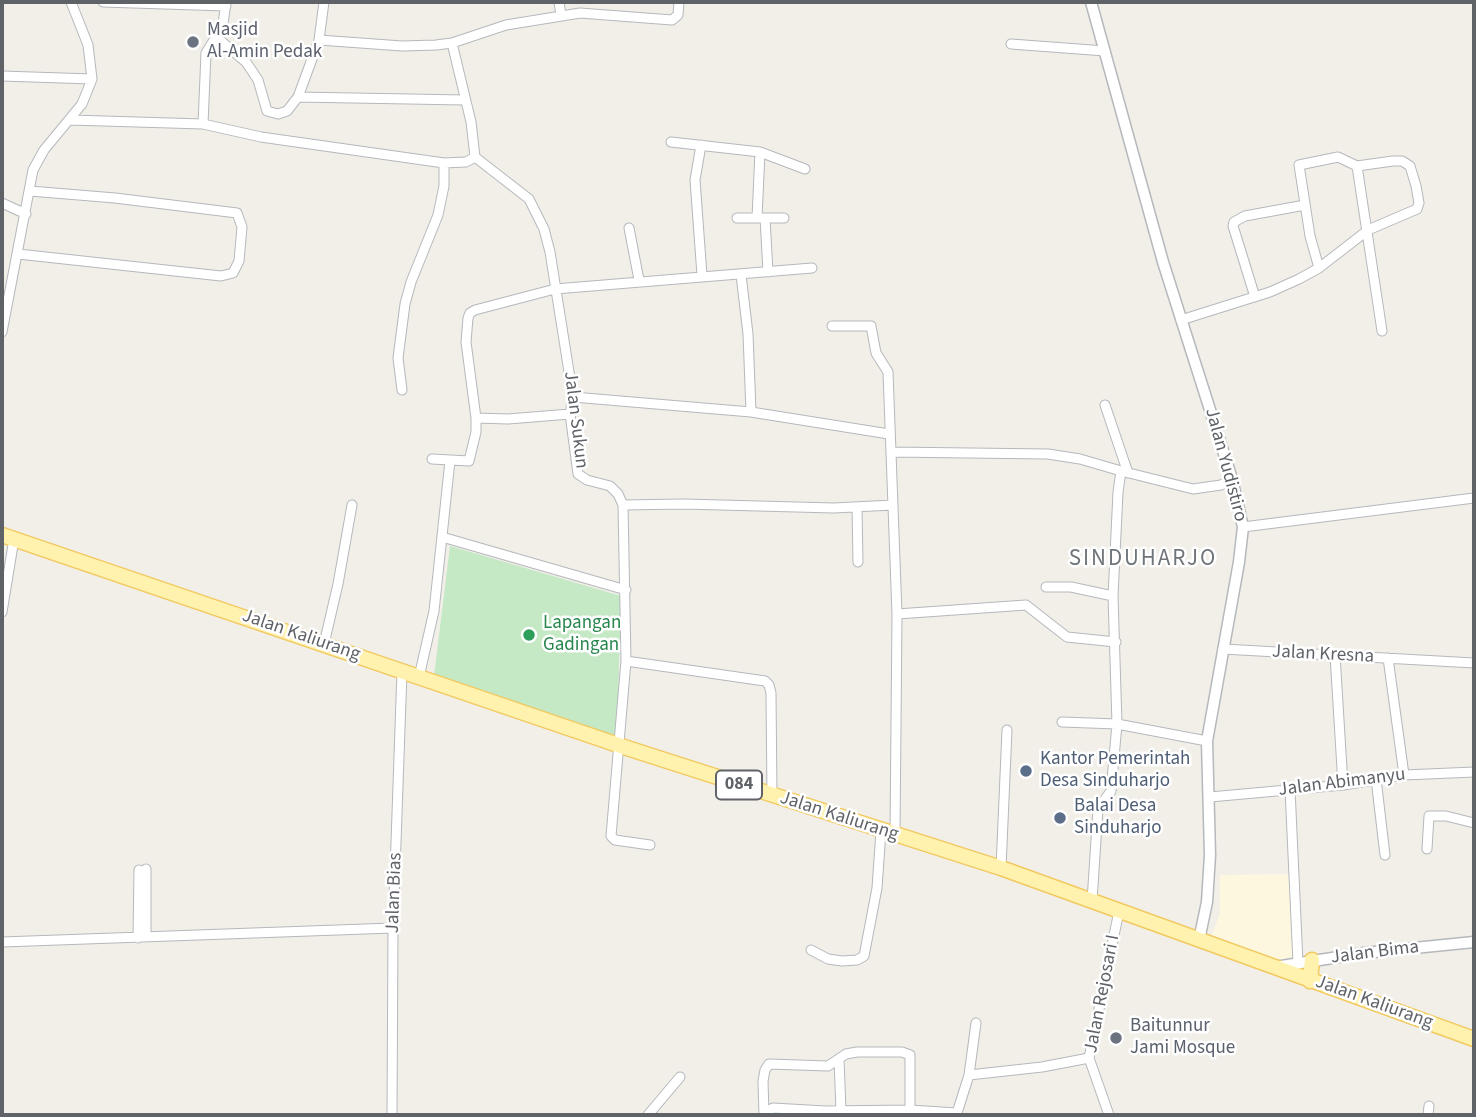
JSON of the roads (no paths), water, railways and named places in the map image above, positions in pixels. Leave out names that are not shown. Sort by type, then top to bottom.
[{"type":"main road","name":"Jalan Kaliurang","points":[[8,537],[618,745],[1001,868],[1474,1039]]},
{"type":"main road","points":[[1305,961],[1310,981]]},
{"type":"street","points":[[2,332],[33,170],[44,150],[82,104],[92,79],[88,45],[71,2]]},
{"type":"street","points":[[103,2],[226,4],[223,23],[206,53],[203,124]]},
{"type":"street","points":[[216,37],[246,62],[258,80],[267,111],[278,114],[287,111],[298,97],[319,40],[324,2]]},
{"type":"street","points":[[559,2],[561,15]]},
{"type":"street","points":[[319,40],[402,46],[452,43],[506,24],[580,13],[672,20],[678,15],[679,2]]},
{"type":"street","name":"Jalan Yudistiro","points":[[1091,2],[1159,250],[1232,479],[1243,527],[1240,562],[1208,741],[1210,797],[1207,902],[1199,940]]},
{"type":"street","points":[[71,120],[203,124],[261,138],[444,163],[466,162],[475,157],[471,122],[452,43]]},
{"type":"street","points":[[1011,44],[1105,51]]},
{"type":"street","points":[[2,76],[92,79]]},
{"type":"street","points":[[298,97],[464,100]]},
{"type":"street","points":[[671,142],[760,152],[805,169]]},
{"type":"street","points":[[701,145],[695,180],[702,275]]},
{"type":"street","points":[[760,152],[761,218],[768,272]]},
{"type":"street","name":"Jalan Sukun","points":[[475,157],[529,200],[544,229],[573,397],[570,414],[579,474],[587,480],[610,486],[623,505]]},
{"type":"street","points":[[1181,320],[1255,297],[1299,279],[1319,268],[1368,230],[1417,209],[1419,203],[1410,166],[1402,161],[1357,166],[1338,157],[1299,166],[1310,236],[1319,268]]},
{"type":"street","points":[[402,390],[398,350],[405,304],[438,215],[444,186],[444,163]]},
{"type":"street","points":[[1357,166],[1382,331]]},
{"type":"street","points":[[18,254],[221,276],[233,273],[239,261],[242,227],[237,213],[30,191]]},
{"type":"street","points":[[2,203],[26,214]]},
{"type":"street","points":[[1255,297],[1234,222],[1245,216],[1305,205]]},
{"type":"street","points":[[737,218],[784,218]]},
{"type":"street","points":[[629,228],[639,281]]},
{"type":"street","points":[[432,459],[469,461],[476,432],[466,342],[470,313],[555,289],[812,268]]},
{"type":"street","points":[[741,275],[748,334],[751,412]]},
{"type":"street","points":[[811,950],[835,960],[857,960],[864,956],[888,833],[897,614],[888,372],[876,353],[872,328],[860,325],[832,326]]},
{"type":"street","points":[[573,397],[751,412],[890,434]]},
{"type":"street","points":[[1092,901],[1098,809],[1111,791],[1116,724],[1114,596],[1118,492],[1124,472],[1105,405]]},
{"type":"street","points":[[476,418],[508,419],[570,414]]},
{"type":"street","points":[[892,452],[1048,454],[1080,459],[1193,489],[1221,485],[1232,479]]},
{"type":"street","points":[[419,677],[433,611],[450,461]]},
{"type":"street","points":[[1243,527],[1474,498]]},
{"type":"street","points":[[324,644],[352,505]]},
{"type":"street","points":[[650,845],[615,840],[611,836],[626,661],[623,505],[892,505]]},
{"type":"street","points":[[857,507],[858,562]]},
{"type":"street","points":[[2,612],[8,537]]},
{"type":"street","points":[[442,537],[626,590]]},
{"type":"street","points":[[1046,587],[1071,587],[1114,596]]},
{"type":"street","points":[[897,614],[1026,605],[1067,638],[1116,642]]},
{"type":"street","name":"Jalan Kresna","points":[[1223,649],[1388,658],[1404,775]]},
{"type":"street","points":[[1335,655],[1343,785]]},
{"type":"street","points":[[1388,658],[1474,663]]},
{"type":"street","points":[[626,661],[765,681],[771,693],[772,796]]},
{"type":"street","name":"Jalan Bias","points":[[392,1115],[393,928],[402,671]]},
{"type":"street","points":[[1062,722],[1116,724],[1208,741]]},
{"type":"street","points":[[1001,868],[1007,730]]},
{"type":"street","name":"Jalan Abimanyu","points":[[1210,797],[1343,785],[1404,775],[1474,772]]},
{"type":"street","points":[[1376,779],[1385,855]]},
{"type":"street","points":[[1290,789],[1305,961]]},
{"type":"street","points":[[1427,849],[1429,817],[1446,816],[1474,823]]},
{"type":"street","points":[[142,870],[142,937]]},
{"type":"street","name":"Jalan Rejosari I","points":[[1109,1115],[1089,1058],[1119,911]]},
{"type":"street","points":[[2,942],[393,928]]},
{"type":"street","name":"Jalan Bima","points":[[1275,967],[1305,961],[1474,942]]},
{"type":"street","points":[[764,1114],[773,1108],[825,1113],[910,1110],[957,1114],[969,1075],[976,1023]]},
{"type":"street","points":[[764,1114],[763,1081],[769,1065],[825,1066],[846,1054],[857,1052],[908,1053],[911,1058],[910,1110]]},
{"type":"street","points":[[969,1075],[1042,1067],[1089,1058]]},
{"type":"street","points":[[839,1059],[841,1111]]},
{"type":"street","points":[[648,1115],[680,1077]]},
{"type":"place","name":"Masjid Al-Amin Pedak","points":[[193,42]]},
{"type":"place","name":"Lapangan Gadingan","points":[[529,635]]},
{"type":"place","name":"Kantor Pemerintah Desa Sinduharjo","points":[[1026,771]]},
{"type":"place","name":"Balai Desa Sinduharjo","points":[[1060,818]]},
{"type":"place","name":"Baitunnur Jami Mosque","points":[[1116,1038]]},
{"type":"district","name":"SINDUHARJO","points":[[1143,560]]}]
